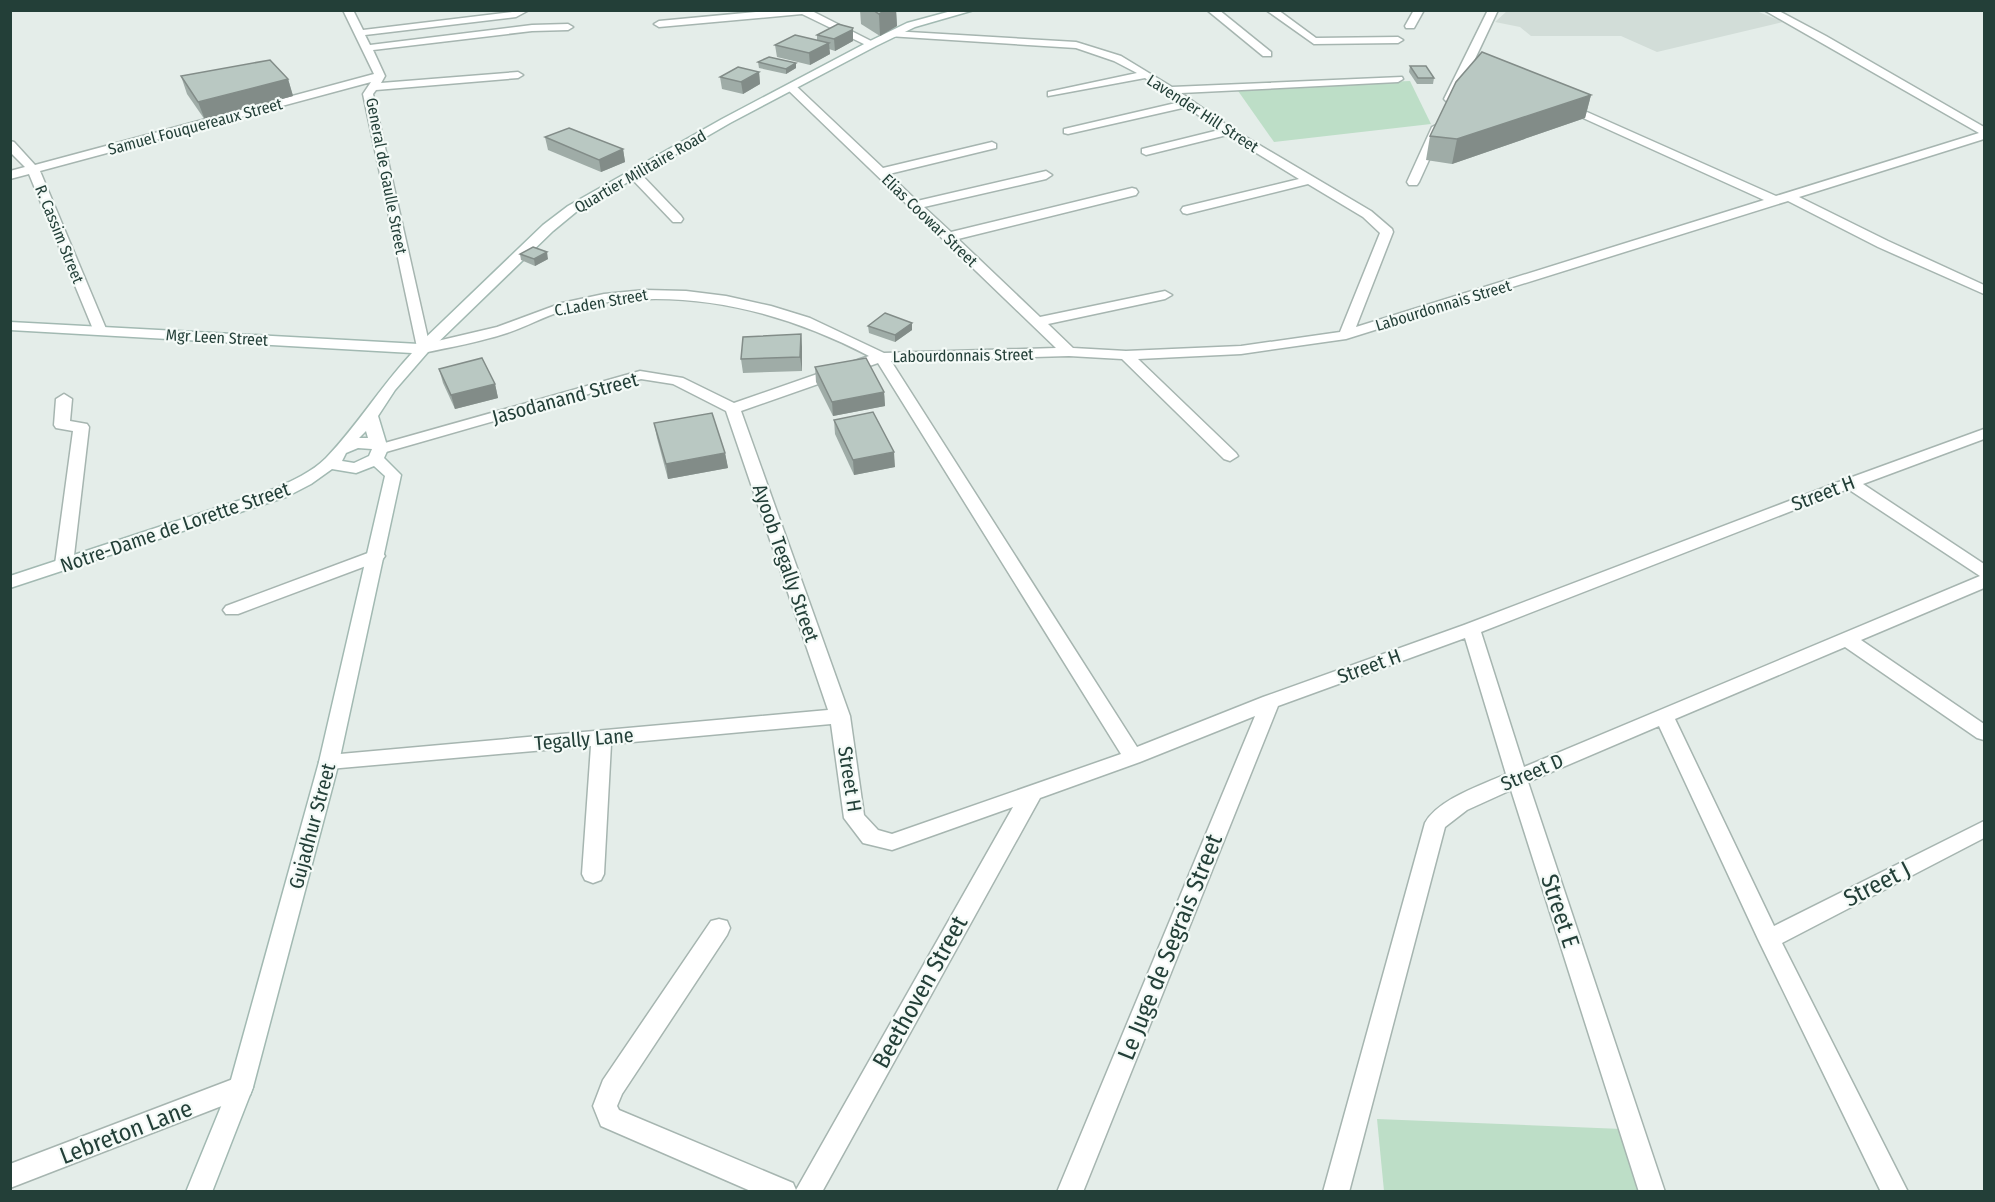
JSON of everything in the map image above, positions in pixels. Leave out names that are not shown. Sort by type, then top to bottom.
[{"type":"street","name":"General de Gaulle Street","points":[[348,10],[368,48],[376,82],[368,94],[423,350]]},
{"type":"street","points":[[360,33],[516,14],[524,10]]},
{"type":"street","name":"Quartier Militaire Road","points":[[337,454],[370,416],[389,387],[423,350],[548,228],[572,209],[872,44],[931,18],[969,10]]},
{"type":"street","points":[[1212,10],[1267,54]]},
{"type":"street","points":[[1271,10],[1314,41],[1398,40]]},
{"type":"street","points":[[1410,26],[1419,10]]},
{"type":"street","points":[[1413,182],[1493,10]]},
{"type":"street","points":[[659,24],[802,11],[872,44]]},
{"type":"street","points":[[1773,11],[1984,133]]},
{"type":"street","points":[[368,48],[532,28],[568,27]]},
{"type":"street","name":"Lavender Hill Street","points":[[892,34],[1096,48],[1145,75],[1229,131],[1367,214],[1387,232],[1346,335]]},
{"type":"street","points":[[1467,62],[1510,81]]},
{"type":"street","name":"Samuel Fouquereaux Street","points":[[10,175],[376,82],[518,75]]},
{"type":"street","points":[[1053,94],[1145,75]]},
{"type":"street","points":[[1168,90],[1398,79]]},
{"type":"street","name":"Elias Coowar Street","points":[[791,87],[1069,352]]},
{"type":"street","points":[[1552,100],[1783,199],[1984,290]]},
{"type":"street","points":[[1068,131],[1188,104]]},
{"type":"street","points":[[1146,151],[1229,131]]},
{"type":"street","name":"Labourdonnais Street","points":[[881,357],[1069,352],[1126,355],[1241,350],[1346,335],[1783,199],[1984,133]]},
{"type":"street","name":"R. Cassim Street","points":[[10,144],[33,169],[100,331]]},
{"type":"street","points":[[880,172],[992,146]]},
{"type":"street","points":[[634,174],[677,219]]},
{"type":"street","points":[[914,205],[1046,176]]},
{"type":"street","points":[[1187,210],[1311,180]]},
{"type":"street","points":[[948,237],[1132,192]]},
{"type":"street","name":"C.Laden Street","points":[[423,350],[504,329],[562,307],[622,295],[658,292],[694,294],[733,301],[811,322],[840,334],[881,357]]},
{"type":"street","points":[[1037,322],[1165,295]]},
{"type":"street","name":"Mgr Leen Street","points":[[10,326],[423,350]]},
{"type":"street","points":[[1126,355],[1230,456]]},
{"type":"street","points":[[733,409],[881,357],[1133,757]]},
{"type":"street","name":"Jasodanand Street","points":[[378,451],[640,375],[658,375],[678,380],[733,409]]},
{"type":"street","points":[[64,399],[62,425],[81,427],[64,564]]},
{"type":"street","name":"Ayoob Tegally Street","points":[[733,409],[840,716]]},
{"type":"street","points":[[370,416],[378,451]]},
{"type":"street","name":"Street H","points":[[840,716],[854,818],[871,837],[892,842],[1133,757],[1270,702],[1471,629],[1850,483],[1984,434]]},
{"type":"street","points":[[360,442],[378,451],[356,468],[336,465],[337,454],[360,442]]},
{"type":"street","name":"Gujadhur Street","points":[[200,1191],[241,1087],[329,762],[393,475],[378,451]]},
{"type":"street","name":"Notre-Dame de Lorette Street","points":[[10,582],[280,493],[305,481],[337,454]]},
{"type":"street","points":[[1850,483],[1984,572]]},
{"type":"street","points":[[232,610],[376,556]]},
{"type":"street","name":"Street D","points":[[1336,1191],[1436,823],[1460,804],[1517,778],[1984,581]]},
{"type":"street","name":"Street E","points":[[1471,629],[1517,778],[1652,1191]]},
{"type":"street","points":[[1847,639],[1984,733]]},
{"type":"street","name":"Le Juge de Segrais Street","points":[[1070,1191],[1270,702]]},
{"type":"street","name":"Tegally Lane","points":[[329,762],[840,716]]},
{"type":"street","points":[[1664,716],[1769,939],[1895,1191]]},
{"type":"street","points":[[593,874],[601,738]]},
{"type":"street","name":"Beethoven Street","points":[[808,1191],[1032,793]]},
{"type":"street","name":"Street J","points":[[1769,939],[1984,829]]},
{"type":"street","points":[[719,928],[612,1088],[605,1106],[610,1118],[784,1191]]},
{"type":"street","name":"Lebreton Lane","points":[[10,1176],[241,1087]]},
{"type":"shaded area","points":[[1754,10],[1783,22],[1657,52],[1621,36],[1531,36],[1520,27],[1495,22],[1507,11]]},
{"type":"green space","points":[[1410,81],[1431,124],[1274,142],[1236,88]]},
{"type":"green space","points":[[1377,1119],[1622,1129],[1642,1191],[1384,1191]]},
{"type":"building","points":[[873,10],[885,10],[879,14]]},
{"type":"building","points":[[838,24],[853,28],[834,39],[817,35]]},
{"type":"building","points":[[795,35],[829,43],[809,53],[775,45]]},
{"type":"building","points":[[1482,52],[1591,95],[1457,139],[1430,136],[1456,82]]},
{"type":"building","points":[[769,57],[796,63],[786,69],[758,62]]},
{"type":"building","points":[[270,60],[288,79],[198,102],[181,76]]},
{"type":"building","points":[[1410,66],[1426,66],[1434,78],[1418,78]]},
{"type":"building","points":[[738,67],[759,72],[741,82],[720,77]]},
{"type":"building","points":[[569,128],[623,149],[599,160],[545,137]]},
{"type":"building","points":[[533,247],[547,252],[534,259],[520,254]]},
{"type":"building","points":[[885,313],[912,323],[895,335],[868,326]]},
{"type":"building","points":[[801,334],[800,357],[741,359],[743,337]]},
{"type":"building","points":[[482,358],[495,384],[451,395],[439,369]]},
{"type":"building","points":[[866,358],[884,392],[832,402],[815,367]]},
{"type":"building","points":[[873,412],[894,452],[853,460],[834,420]]},
{"type":"building","points":[[712,413],[725,453],[666,464],[654,423]]}]
